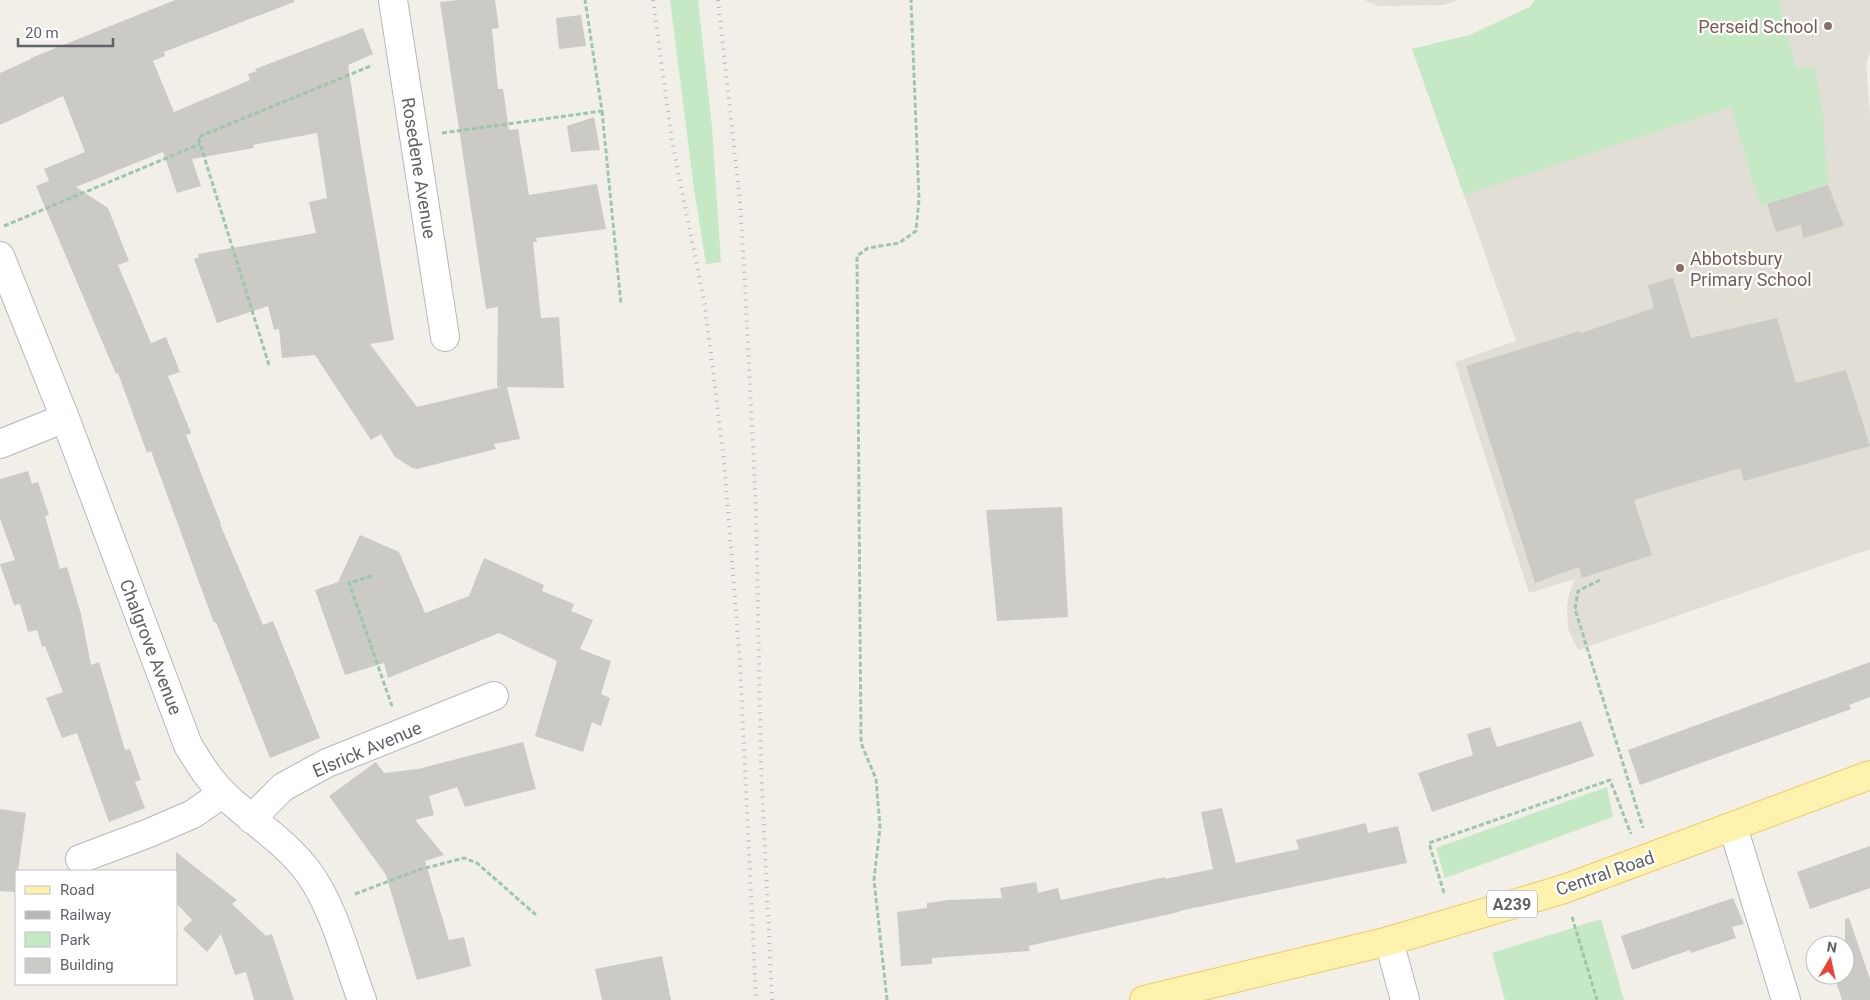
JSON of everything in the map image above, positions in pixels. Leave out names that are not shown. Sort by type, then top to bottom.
[{"type":"main road","name":"Central Road","points":[[1144,1000],[1389,941],[1564,889],[1870,775]]},
{"type":"street","name":"Rosedene Avenue","points":[[393,0],[445,337]]},
{"type":"street","name":"Chalgrove Avenue","points":[[0,256],[65,418],[188,745],[205,774],[251,818],[278,839],[308,872],[327,904],[362,1000]]},
{"type":"street","points":[[0,444],[65,418]]},
{"type":"street","name":"Elsrick Avenue","points":[[251,818],[283,787],[327,763],[494,696]]},
{"type":"street","points":[[80,859],[193,814],[223,793]]},
{"type":"street","points":[[1733,827],[1786,1000]]},
{"type":"street","points":[[1389,941],[1405,1000]]},
{"type":"path","points":[[585,0],[602,111],[621,304]]},
{"type":"path","points":[[887,1000],[874,880],[880,826],[876,779],[861,743],[857,256],[868,248],[899,243],[916,231],[919,199],[911,0]]},
{"type":"path","points":[[269,365],[198,137],[402,54]]},
{"type":"path","points":[[414,137],[602,111]]},
{"type":"path","points":[[0,228],[200,144]]},
{"type":"path","points":[[372,576],[349,583],[401,733]]},
{"type":"path","points":[[1600,580],[1578,591],[1576,609],[1646,859]]},
{"type":"path","points":[[1453,922],[1429,843],[1610,780],[1646,859]]},
{"type":"path","points":[[327,904],[418,870],[464,858],[477,864],[536,915]]},
{"type":"path","points":[[1564,889],[1597,1000]]},
{"type":"shaded area","points":[[1364,0],[1458,0],[1444,5],[1378,6]]},
{"type":"shaded area","name":"Abbotsbury Primary School","points":[[1535,0],[1870,0],[1870,52],[1866,65],[1870,114],[1870,549],[1578,650],[1568,629],[1567,608],[1569,594],[1575,579],[1529,593],[1455,362],[1516,341],[1412,49],[1470,35],[1530,7]]},
{"type":"green space","points":[[670,0],[698,0],[712,128],[721,262],[706,264],[694,189]]},
{"type":"green space","points":[[1535,0],[1779,0],[1796,68],[1815,68],[1822,108],[1828,185],[1760,205],[1731,107],[1464,195],[1412,49],[1470,35],[1530,7]]},
{"type":"green space","points":[[1607,787],[1613,817],[1445,878],[1436,848]]},
{"type":"green space","points":[[1601,919],[1624,1000],[1505,1000],[1492,953]]},
{"type":"building","points":[[175,0],[294,0],[294,2],[164,52],[165,56],[153,61],[174,112],[250,80],[248,74],[257,71],[255,69],[363,28],[373,54],[348,65],[394,340],[370,344],[417,407],[501,387],[497,387],[498,307],[486,309],[440,2],[495,0],[499,28],[492,29],[498,89],[503,89],[509,130],[518,129],[529,195],[597,184],[606,229],[536,238],[537,242],[533,242],[541,318],[559,317],[564,388],[507,387],[520,439],[494,444],[496,449],[417,469],[412,468],[395,457],[381,434],[371,440],[315,355],[282,358],[279,329],[274,330],[268,306],[217,323],[194,259],[199,257],[198,254],[316,233],[309,202],[327,198],[317,133],[253,145],[254,148],[192,159],[201,186],[177,193],[163,152],[76,187],[108,208],[129,261],[118,265],[151,343],[166,337],[180,372],[168,376],[191,433],[186,435],[220,524],[263,625],[273,621],[320,738],[270,758],[216,622],[214,623],[151,451],[147,453],[118,373],[116,374],[36,186],[49,181],[44,169],[85,152],[63,96],[0,125],[0,73],[31,58]]},
{"type":"building","points":[[581,15],[586,46],[559,49],[556,18]]},
{"type":"building","points":[[594,117],[600,150],[571,152],[567,126]]},
{"type":"building","points":[[1828,185],[1844,226],[1803,238],[1801,225],[1776,232],[1767,204]]},
{"type":"building","points":[[1673,278],[1691,338],[1777,318],[1796,383],[1846,370],[1870,446],[1744,481],[1740,468],[1634,500],[1652,555],[1582,578],[1579,567],[1535,583],[1466,366],[1580,331],[1581,333],[1654,308],[1648,285]]},
{"type":"building","points":[[28,471],[32,484],[38,482],[49,515],[45,516],[60,569],[67,567],[81,614],[91,665],[99,662],[125,750],[130,749],[141,780],[135,782],[145,808],[109,822],[77,733],[62,738],[46,698],[63,692],[45,646],[42,647],[37,630],[28,632],[20,604],[14,605],[0,564],[15,560],[0,519],[0,479]]},
{"type":"building","points":[[1062,507],[1068,617],[997,621],[986,510]]},
{"type":"building","points":[[360,535],[399,552],[425,613],[469,596],[484,558],[544,585],[542,591],[574,604],[571,611],[593,620],[580,649],[611,661],[601,694],[610,698],[601,726],[592,722],[583,752],[535,736],[557,661],[499,633],[388,678],[384,663],[345,675],[315,590],[338,582]]},
{"type":"building","points":[[1870,662],[1870,697],[1849,705],[1851,709],[1640,785],[1628,750]]},
{"type":"building","points":[[1581,721],[1594,756],[1432,812],[1418,773],[1473,755],[1467,734],[1490,727],[1497,747]]},
{"type":"building","points":[[523,742],[536,789],[465,807],[457,787],[429,796],[434,815],[415,820],[444,855],[425,861],[449,940],[464,937],[471,966],[417,980],[386,875],[329,796],[376,762],[384,773],[418,769]]},
{"type":"building","points":[[1222,808],[1236,863],[1299,849],[1296,840],[1366,823],[1368,833],[1398,826],[1407,863],[1179,911],[1028,946],[1030,951],[932,958],[932,964],[901,966],[897,912],[927,908],[927,903],[949,900],[1002,898],[1000,888],[1036,882],[1038,893],[1058,888],[1061,900],[1165,877],[1165,879],[1213,869],[1201,812]]},
{"type":"building","points":[[0,809],[26,813],[18,870],[15,870],[15,892],[0,891]]},
{"type":"building","points":[[1870,846],[1870,888],[1810,909],[1797,872]]},
{"type":"building","points":[[176,852],[237,900],[232,904],[266,936],[272,934],[294,1000],[254,1000],[246,972],[235,975],[221,934],[207,952],[183,929],[192,920],[178,905],[178,870],[176,870]]},
{"type":"building","points":[[1733,898],[1744,924],[1732,927],[1736,938],[1691,953],[1690,950],[1632,970],[1621,936]]},
{"type":"building","points":[[1849,918],[1855,935],[1845,935],[1845,919]]},
{"type":"building","points":[[1855,935],[1870,979],[1870,1000],[1842,1000],[1837,985],[1855,985]]},
{"type":"building","points":[[662,956],[671,1000],[602,1000],[595,969]]},
{"type":"railway","points":[[653,0],[672,141],[705,306],[724,460],[740,663],[756,1000]]},
{"type":"railway","points":[[718,0],[740,202],[745,284],[756,508],[761,766],[772,1000]]},
{"type":"place","name":"Perseid School","points":[[1828,26]]},
{"type":"place","name":"Abbotsbury Primary School","points":[[1680,268]]}]
